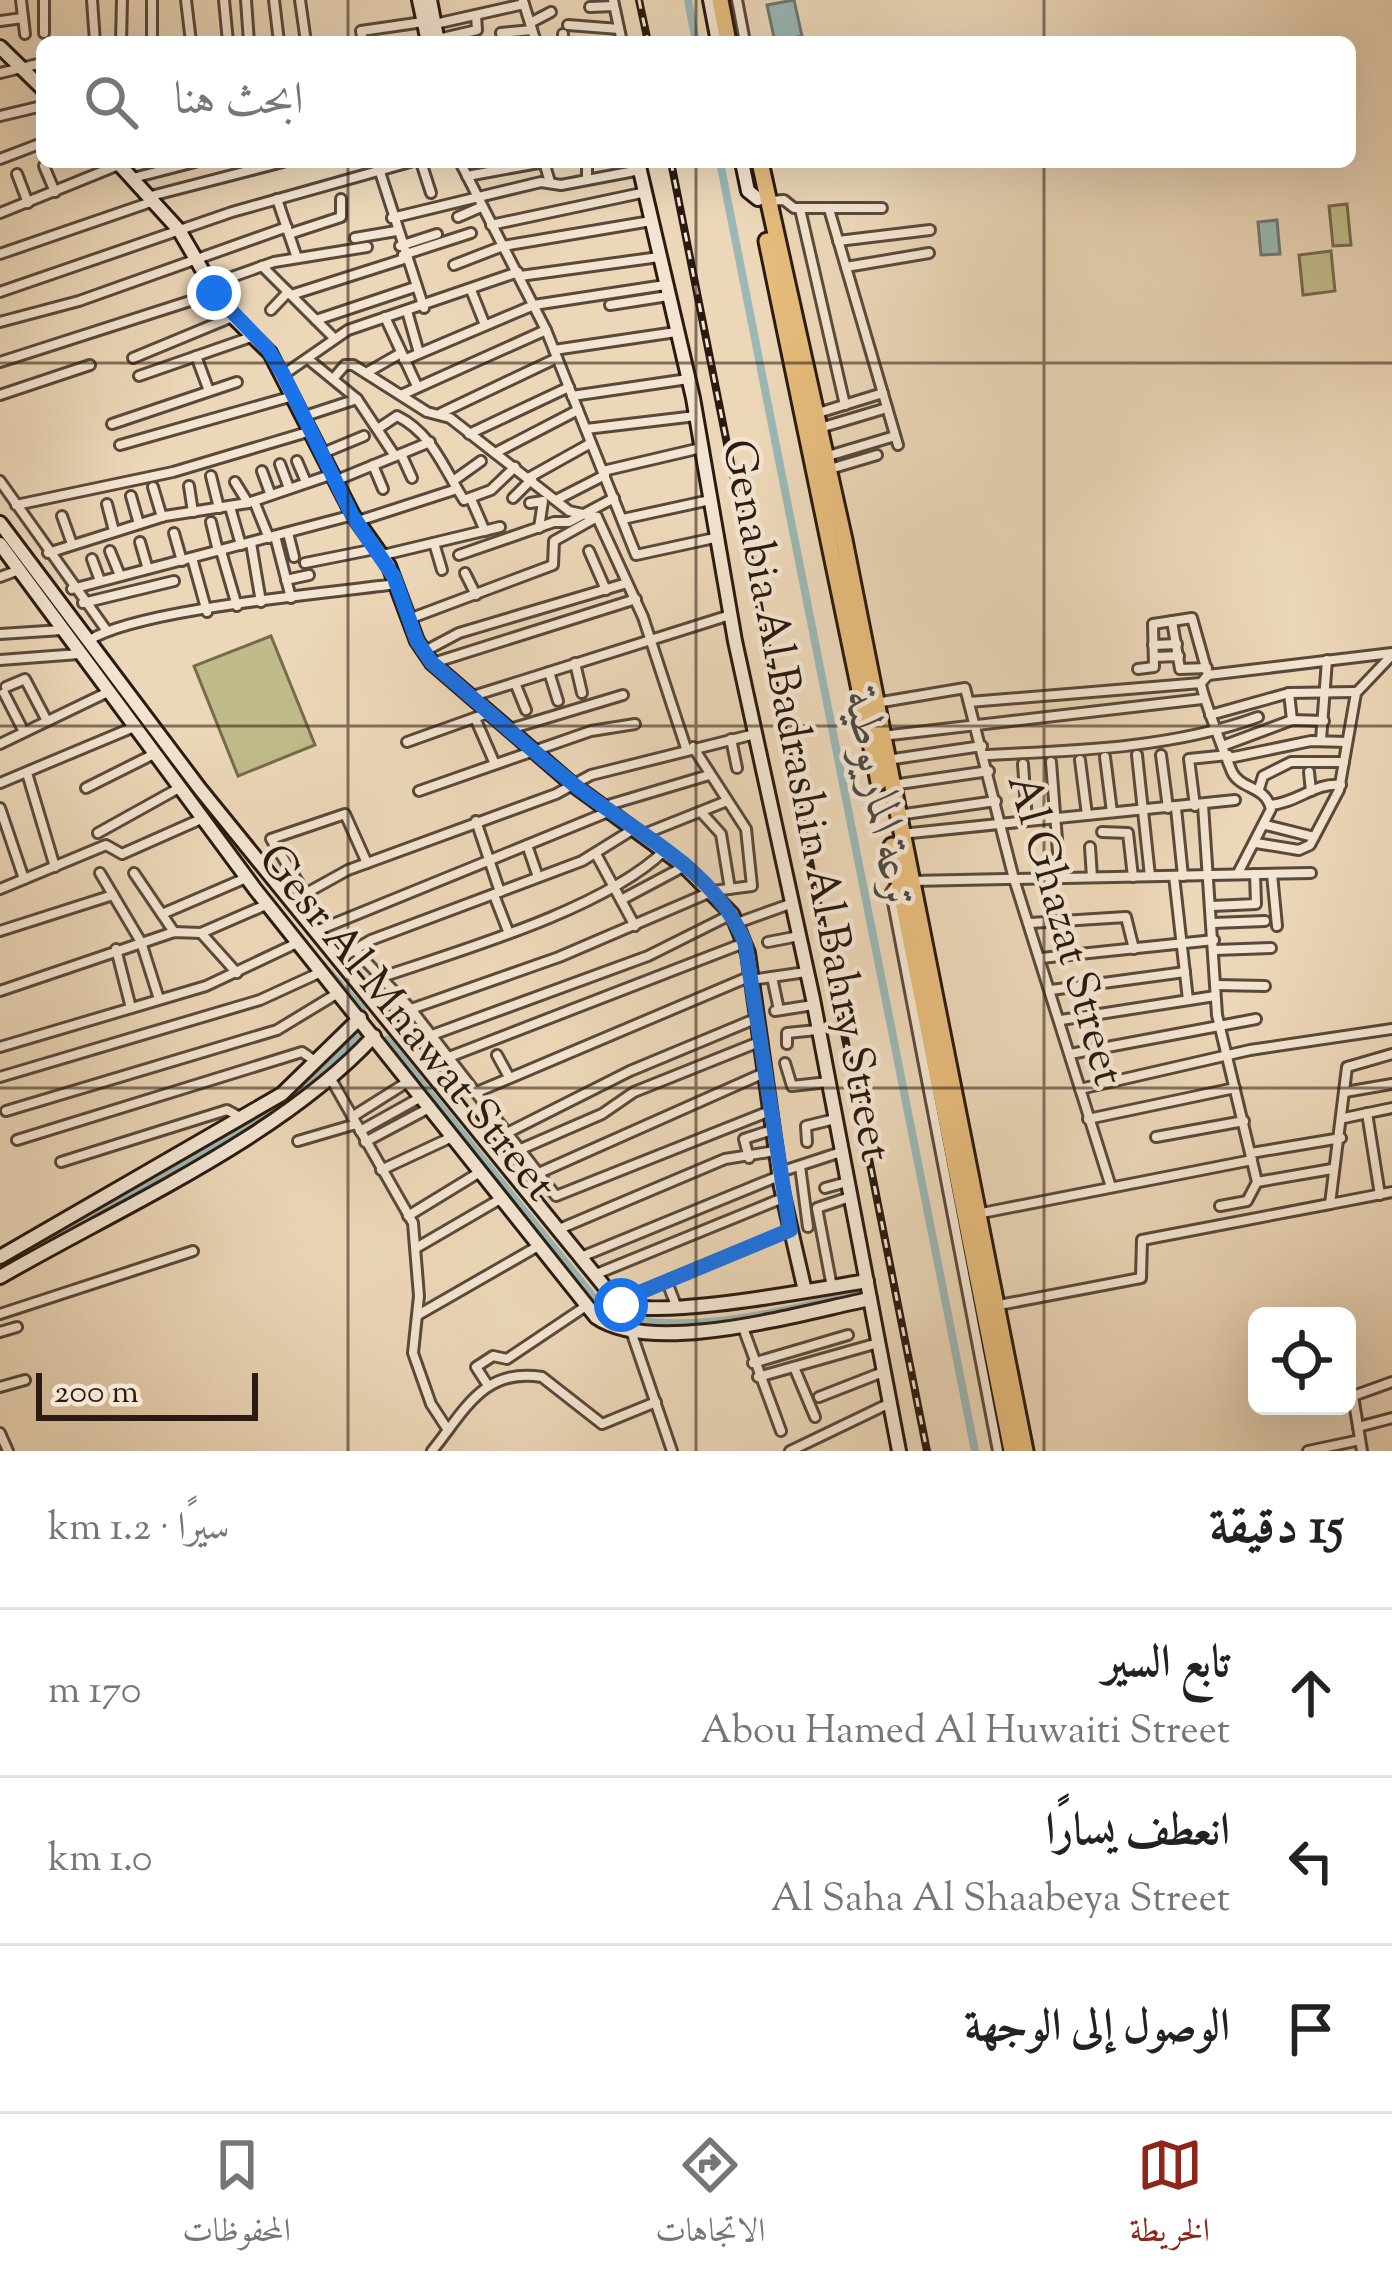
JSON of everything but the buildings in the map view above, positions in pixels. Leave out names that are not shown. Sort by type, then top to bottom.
[{"type":"highway","points":[[720,0],[735,36]]},
{"type":"highway","points":[[733,0],[736,36]]},
{"type":"highway","points":[[749,168],[764,195],[827,463],[891,785],[1012,1451]]},
{"type":"highway","points":[[764,168],[764,195],[1024,1451]]},
{"type":"street","points":[[21,0],[25,34]]},
{"type":"street","points":[[44,0],[44,33]]},
{"type":"street","points":[[92,0],[95,36]]},
{"type":"street","points":[[121,36],[122,0]]},
{"type":"street","points":[[152,0],[152,36]]},
{"type":"street","points":[[186,0],[190,36]]},
{"type":"street","points":[[224,0],[227,36]]},
{"type":"street","points":[[246,0],[249,36]]},
{"type":"street","points":[[274,0],[278,36]]},
{"type":"street","points":[[300,0],[305,36]]},
{"type":"street","points":[[419,0],[432,34]]},
{"type":"street","points":[[430,0],[432,34]]},
{"type":"street","points":[[710,0],[717,36]]},
{"type":"street","points":[[432,34],[523,2],[535,34]]},
{"type":"street","points":[[590,7],[614,3],[621,36]]},
{"type":"street","points":[[535,34],[551,12]]},
{"type":"street","points":[[362,36],[361,31],[432,34],[477,30],[476,15]]},
{"type":"street","points":[[0,21],[23,18]]},
{"type":"street","points":[[565,34],[619,29]]},
{"type":"street","points":[[501,33],[535,34]]},
{"type":"street","points":[[2,53],[36,83]]},
{"type":"street","points":[[0,73],[36,64]]},
{"type":"street","points":[[0,116],[36,107]]},
{"type":"street","points":[[0,159],[36,145]]},
{"type":"street","points":[[45,168],[55,193]]},
{"type":"street","points":[[0,212],[109,168]]},
{"type":"street","points":[[124,168],[179,230],[232,317],[254,336],[283,374],[355,518],[398,583],[428,658],[572,784],[684,866],[734,918],[745,943],[783,1198],[805,1291]]},
{"type":"street","points":[[133,178],[172,168]]},
{"type":"street","points":[[0,254],[153,198],[262,168]]},
{"type":"street","points":[[0,292],[277,199],[392,168]]},
{"type":"street","points":[[423,168],[431,193]]},
{"type":"street","points":[[463,168],[535,305],[640,558],[718,537]]},
{"type":"street","points":[[467,176],[511,168]]},
{"type":"street","points":[[546,168],[550,182]]},
{"type":"street","points":[[587,168],[587,180]]},
{"type":"street","points":[[392,218],[629,168]]},
{"type":"street","name":"Genabia Al Badrashin Al Bahry Street","points":[[640,168],[696,416],[730,615],[814,1005],[899,1451]]},
{"type":"street","points":[[380,172],[424,308]]},
{"type":"street","points":[[17,174],[28,203]]},
{"type":"street","points":[[491,225],[646,192]]},
{"type":"street","points":[[764,195],[800,209],[882,208]]},
{"type":"street","points":[[277,199],[297,258]]},
{"type":"street","points":[[0,322],[341,217],[340,199]]},
{"type":"street","points":[[458,217],[479,202]]},
{"type":"street","points":[[800,209],[844,405]]},
{"type":"street","points":[[827,463],[897,440],[829,209]]},
{"type":"street","points":[[454,265],[503,246],[652,221]]},
{"type":"street","points":[[838,241],[930,230]]},
{"type":"street","points":[[356,238],[396,231]]},
{"type":"street","points":[[403,253],[471,233]]},
{"type":"street","points":[[271,310],[290,293],[348,277],[437,234]]},
{"type":"street","points":[[0,362],[212,289],[262,266],[367,248]]},
{"type":"street","points":[[846,267],[929,253]]},
{"type":"street","points":[[341,255],[348,277]]},
{"type":"street","points":[[283,374],[334,338],[519,274],[659,257]]},
{"type":"street","points":[[262,266],[334,338]]},
{"type":"street","points":[[316,320],[415,287]]},
{"type":"street","points":[[471,290],[485,325]]},
{"type":"street","points":[[610,304],[667,291]]},
{"type":"street","points":[[366,373],[535,305],[667,291]]},
{"type":"street","points":[[407,311],[418,353]]},
{"type":"street","points":[[134,358],[232,317]]},
{"type":"street","points":[[385,317],[417,386]]},
{"type":"street","points":[[401,395],[546,330]]},
{"type":"street","points":[[439,413],[555,354],[676,332]]},
{"type":"street","points":[[139,376],[254,336]]},
{"type":"street","points":[[196,356],[209,391]]},
{"type":"street","points":[[308,359],[357,398],[412,478]]},
{"type":"street","points":[[334,379],[347,364],[366,373],[427,412],[439,413],[572,512],[593,515]]},
{"type":"street","points":[[0,395],[90,365]]},
{"type":"street","points":[[470,434],[571,391],[688,380]]},
{"type":"street","points":[[112,424],[237,382]]},
{"type":"street","points":[[818,421],[844,405],[883,393]]},
{"type":"street","points":[[120,445],[294,396]]},
{"type":"street","points":[[304,416],[357,398]]},
{"type":"street","points":[[818,421],[887,408]]},
{"type":"street","points":[[495,453],[578,410]]},
{"type":"street","points":[[379,428],[400,416],[430,442],[464,500],[500,484],[515,467]]},
{"type":"street","points":[[586,429],[696,416]]},
{"type":"street","points":[[16,505],[190,468],[312,430]]},
{"type":"street","points":[[323,453],[364,436]]},
{"type":"street","points":[[49,553],[162,517],[251,502],[373,465],[430,442]]},
{"type":"street","points":[[513,498],[530,478],[591,442]]},
{"type":"street","points":[[557,500],[604,473],[702,448]]},
{"type":"street","points":[[827,463],[878,455]]},
{"type":"street","points":[[297,460],[306,482]]},
{"type":"street","points":[[72,589],[99,578],[355,518],[455,485],[481,461]]},
{"type":"street","points":[[280,464],[289,488]]},
{"type":"street","points":[[373,465],[383,489]]},
{"type":"street","points":[[262,471],[269,494]]},
{"type":"street","points":[[211,476],[246,544],[262,602]]},
{"type":"street","points":[[0,481],[106,631]]},
{"type":"street","points":[[235,482],[272,537],[291,598]]},
{"type":"street","points":[[189,486],[193,512]]},
{"type":"street","points":[[153,487],[162,517]]},
{"type":"street","points":[[131,496],[139,524]]},
{"type":"street","points":[[530,503],[538,498],[544,503],[536,517],[539,527]]},
{"type":"street","points":[[409,619],[553,565],[554,541],[614,498]]},
{"type":"street","points":[[471,500],[485,531]]},
{"type":"street","points":[[623,519],[712,500]]},
{"type":"street","points":[[107,504],[114,531]]},
{"type":"street","points":[[459,555],[539,527],[593,515]]},
{"type":"street","points":[[411,1009],[635,926],[713,891],[753,884],[748,833],[689,747],[635,599],[593,515]]},
{"type":"street","points":[[62,516],[72,544]]},
{"type":"street","points":[[211,522],[237,606]]},
{"type":"street","name":"Gesr Al Mnawat Street","points":[[0,523],[291,902],[617,1302]]},
{"type":"street","points":[[305,563],[434,543],[500,526]]},
{"type":"street","points":[[174,533],[207,612]]},
{"type":"street","points":[[288,533],[294,557]]},
{"type":"street","points":[[140,542],[148,566]]},
{"type":"street","points":[[434,543],[442,570]]},
{"type":"street","name":"Gesr Al Mnawat Street","points":[[1,548],[247,878],[542,1244],[586,1306],[604,1322],[631,1331]]},
{"type":"street","points":[[110,551],[119,573]]},
{"type":"street","points":[[589,551],[606,590]]},
{"type":"street","points":[[92,559],[99,578]]},
{"type":"street","points":[[0,577],[19,570]]},
{"type":"street","points":[[465,573],[476,596]]},
{"type":"street","points":[[286,580],[309,574]]},
{"type":"street","points":[[83,603],[173,581]]},
{"type":"street","points":[[88,641],[106,631],[237,606],[398,583]]},
{"type":"street","points":[[428,658],[459,632],[627,583]]},
{"type":"street","points":[[428,658],[635,599]]},
{"type":"street","points":[[471,697],[730,615]]},
{"type":"street","points":[[1138,669],[1153,668],[1153,625],[1195,618],[1205,676],[1202,699],[1220,731],[1234,775],[1259,789],[1270,805],[1266,825],[1238,875]]},
{"type":"street","points":[[1172,620],[1182,670],[1205,676]]},
{"type":"street","points":[[0,634],[62,630]]},
{"type":"street","points":[[1153,645],[1177,644]]},
{"type":"street","points":[[0,660],[79,654]]},
{"type":"street","points":[[969,702],[1392,654]]},
{"type":"street","points":[[1256,843],[1305,850],[1314,838],[1340,785],[1357,692],[1392,654]]},
{"type":"street","points":[[1154,657],[1179,656]]},
{"type":"street","points":[[1321,740],[1327,660]]},
{"type":"street","points":[[575,663],[582,693]]},
{"type":"street","points":[[549,672],[558,701]]},
{"type":"street","points":[[24,732],[5,690],[25,679],[47,721]]},
{"type":"street","points":[[515,683],[526,710]]},
{"type":"street","name":"Al Ghazat Street","points":[[875,703],[965,688],[1014,879],[1111,1187]]},
{"type":"street","points":[[0,744],[108,692]]},
{"type":"street","points":[[1210,715],[1289,693],[1357,692]]},
{"type":"street","points":[[1289,693],[1292,720]]},
{"type":"street","points":[[509,730],[623,694]]},
{"type":"street","points":[[881,736],[975,721],[1202,699]]},
{"type":"street","points":[[407,742],[489,712]]},
{"type":"street","points":[[886,760],[1102,747],[1220,731],[1258,717]]},
{"type":"street","points":[[475,718],[495,764]]},
{"type":"street","points":[[1228,752],[1292,720],[1324,721]]},
{"type":"street","points":[[418,791],[534,751],[635,724]]},
{"type":"street","points":[[0,783],[134,727]]},
{"type":"street","points":[[291,902],[367,863],[572,784],[689,747],[755,734]]},
{"type":"street","points":[[730,739],[737,768]]},
{"type":"street","points":[[1220,1206],[1247,1201],[1257,1182],[1219,1025],[1210,875],[1189,759],[1321,740],[1347,742]]},
{"type":"street","points":[[86,788],[154,754]]},
{"type":"street","points":[[1137,755],[1150,876]]},
{"type":"street","points":[[1161,755],[1172,808],[1188,1000]]},
{"type":"street","points":[[1105,757],[1112,812]]},
{"type":"street","points":[[1080,760],[1087,815]]},
{"type":"street","points":[[1052,762],[1060,878]]},
{"type":"street","points":[[1259,789],[1263,776],[1287,762],[1344,762]]},
{"type":"street","points":[[1023,764],[1027,821]]},
{"type":"street","points":[[891,785],[989,771]]},
{"type":"street","points":[[1309,772],[1312,792]]},
{"type":"street","points":[[27,773],[55,867]]},
{"type":"street","points":[[315,932],[608,808],[709,775]]},
{"type":"street","points":[[1270,805],[1324,784],[1340,785]]},
{"type":"street","points":[[98,833],[180,788]]},
{"type":"street","points":[[900,834],[1235,800]]},
{"type":"street","points":[[339,959],[596,854],[640,831],[727,801]]},
{"type":"street","points":[[896,815],[996,801]]},
{"type":"street","points":[[0,808],[24,879]]},
{"type":"street","points":[[701,812],[721,834],[730,889]]},
{"type":"street","points":[[304,893],[271,839],[344,814],[367,863]]},
{"type":"street","points":[[1,887],[108,844],[122,854],[203,819]]},
{"type":"street","points":[[476,821],[508,932]]},
{"type":"street","points":[[1266,825],[1314,838]]},
{"type":"street","points":[[1102,832],[1128,833],[1133,877]]},
{"type":"street","points":[[527,845],[538,878]]},
{"type":"street","points":[[1090,847],[1092,878]]},
{"type":"street","points":[[382,977],[508,932],[613,886],[665,850]]},
{"type":"street","points":[[596,854],[635,926]]},
{"type":"street","points":[[621,900],[684,866]]},
{"type":"street","points":[[100,873],[141,942],[159,999]]},
{"type":"street","points":[[134,873],[174,932]]},
{"type":"street","points":[[998,1451],[891,892],[905,882],[1311,873]]},
{"type":"street","points":[[1212,906],[1256,904],[1255,874]]},
{"type":"street","points":[[1272,874],[1277,926]]},
{"type":"street","points":[[162,914],[247,878]]},
{"type":"street","points":[[0,931],[113,895]]},
{"type":"street","points":[[0,991],[174,932],[201,933],[268,904]]},
{"type":"street","points":[[432,1035],[648,956],[734,918],[790,904]]},
{"type":"street","points":[[1030,923],[1126,917],[1134,949]]},
{"type":"street","points":[[1213,923],[1265,921]]},
{"type":"street","points":[[201,933],[237,973]]},
{"type":"street","points":[[768,942],[799,936]]},
{"type":"street","points":[[0,1047],[237,973],[298,942]]},
{"type":"street","points":[[449,1057],[745,943]]},
{"type":"street","points":[[1041,958],[1182,944],[1271,948]]},
{"type":"street","points":[[354,949],[411,1009],[556,1196],[771,1111]]},
{"type":"street","points":[[116,950],[131,1008]]},
{"type":"street","points":[[0,1077],[260,1000],[322,971]]},
{"type":"street","points":[[477,1092],[751,978],[807,971]]},
{"type":"street","points":[[1051,990],[1185,972]]},
{"type":"street","points":[[772,977],[777,1010],[814,1005]]},
{"type":"street","points":[[1060,1020],[1188,1000],[1216,990],[1265,986]]},
{"type":"street","points":[[6,1111],[278,1030],[339,992]]},
{"type":"street","points":[[0,1256],[282,1094],[360,1018]]},
{"type":"street","points":[[1070,1054],[1256,1018]]},
{"type":"street","points":[[508,1132],[631,1071],[755,1019]]},
{"type":"street","points":[[1080,1089],[1227,1055],[1392,1029]]},
{"type":"street","points":[[787,1044],[787,1033],[819,1030]]},
{"type":"street","points":[[0,1277],[281,1117],[331,1079],[374,1036]]},
{"type":"street","points":[[521,1149],[602,1114],[634,1092],[758,1042]]},
{"type":"street","points":[[17,1140],[302,1052],[315,1061]]},
{"type":"street","points":[[1330,1204],[1350,1064],[1392,1054]]},
{"type":"street","points":[[497,1055],[509,1077]]},
{"type":"street","points":[[785,1064],[792,1086],[829,1082]]},
{"type":"street","points":[[539,1173],[764,1073]]},
{"type":"street","points":[[331,1079],[408,1216],[415,1248],[415,1359],[430,1404],[448,1430]]},
{"type":"street","points":[[356,1124],[410,1080]]},
{"type":"street","points":[[1345,1092],[1392,1084]]},
{"type":"street","points":[[1088,1119],[1235,1088]]},
{"type":"street","points":[[298,1141],[427,1102]]},
{"type":"street","points":[[365,1142],[427,1102]]},
{"type":"street","points":[[1344,1118],[1392,1108]]},
{"type":"street","points":[[61,1162],[227,1109],[242,1119]]},
{"type":"street","points":[[1367,1113],[1380,1195]]},
{"type":"street","points":[[807,1142],[806,1126],[835,1119]]},
{"type":"street","points":[[1156,1137],[1244,1120]]},
{"type":"street","points":[[749,1158],[744,1138],[774,1130]]},
{"type":"street","points":[[381,1170],[453,1136]]},
{"type":"street","points":[[975,1214],[1341,1138]]},
{"type":"street","points":[[557,1230],[729,1158],[776,1151]]},
{"type":"street","points":[[579,1258],[841,1152]]},
{"type":"street","points":[[800,1166],[808,1227]]},
{"type":"street","points":[[1257,1182],[1334,1169]]},
{"type":"street","points":[[408,1216],[482,1171]]},
{"type":"street","points":[[825,1188],[847,1182]]},
{"type":"street","points":[[994,1306],[1136,1280],[1142,1275],[1142,1240],[1392,1192]]},
{"type":"street","points":[[415,1248],[503,1197]]},
{"type":"street","points":[[832,1286],[818,1207],[850,1197]]},
{"type":"street","points":[[592,1275],[783,1198]]},
{"type":"street","points":[[617,1302],[790,1230]]},
{"type":"street","points":[[416,1315],[542,1244]]},
{"type":"street","points":[[0,1314],[193,1251]]},
{"type":"street","points":[[617,1302],[630,1309],[677,1308],[867,1281]]},
{"type":"street","points":[[667,1282],[677,1308]]},
{"type":"street","points":[[672,1451],[631,1331],[742,1324],[870,1299]]},
{"type":"street","points":[[487,1384],[476,1366],[493,1356],[509,1358],[586,1306]]},
{"type":"street","points":[[742,1324],[781,1431]]},
{"type":"street","points":[[0,1332],[17,1327]]},
{"type":"street","points":[[753,1363],[848,1335]]},
{"type":"street","points":[[758,1377],[879,1342]]},
{"type":"street","points":[[794,1366],[814,1417]]},
{"type":"street","points":[[819,1397],[884,1371]]},
{"type":"street","points":[[432,1451],[487,1384],[517,1376],[542,1377],[589,1417],[607,1425],[656,1402]]},
{"type":"street","points":[[0,1388],[25,1380]]},
{"type":"street","points":[[1363,1451],[1353,1396],[1392,1382]]},
{"type":"street","points":[[790,1451],[890,1403]]},
{"type":"street","points":[[1358,1427],[1392,1418]]},
{"type":"street","points":[[1,1439],[8,1451]]},
{"type":"street","points":[[1308,1451],[1360,1440]]},
{"type":"shaded area","points":[[1347,204],[1351,245],[1333,246],[1329,206]]},
{"type":"shaded area","points":[[1331,251],[1335,291],[1303,295],[1299,255]]},
{"type":"shaded area","points":[[271,636],[315,745],[238,776],[194,666]]},
{"type":"water","points":[[794,0],[802,36],[774,36],[767,5]]},
{"type":"water","points":[[1277,220],[1280,254],[1261,255],[1258,222]]},
{"type":"waterway","name":"ترعة الماريوطية","points":[[688,0],[695,36]]},
{"type":"waterway","name":"ترعة الماريوطية","points":[[721,168],[975,1451]]},
{"type":"waterway","points":[[317,959],[362,1009]]},
{"type":"waterway","points":[[0,1266],[279,1109],[365,1032]]},
{"type":"waterway","points":[[387,1040],[599,1304],[624,1316],[689,1323],[763,1315],[860,1293]]},
{"type":"railway","points":[[639,0],[647,36]]},
{"type":"railway","points":[[672,168],[927,1451]]},
{"type":"route","points":[[214,293],[232,317],[268,349],[283,374],[352,515],[389,566],[417,641],[432,663],[572,784],[684,866],[713,891],[737,923],[750,964],[758,1042],[790,1230],[617,1302],[621,1305]]}]
